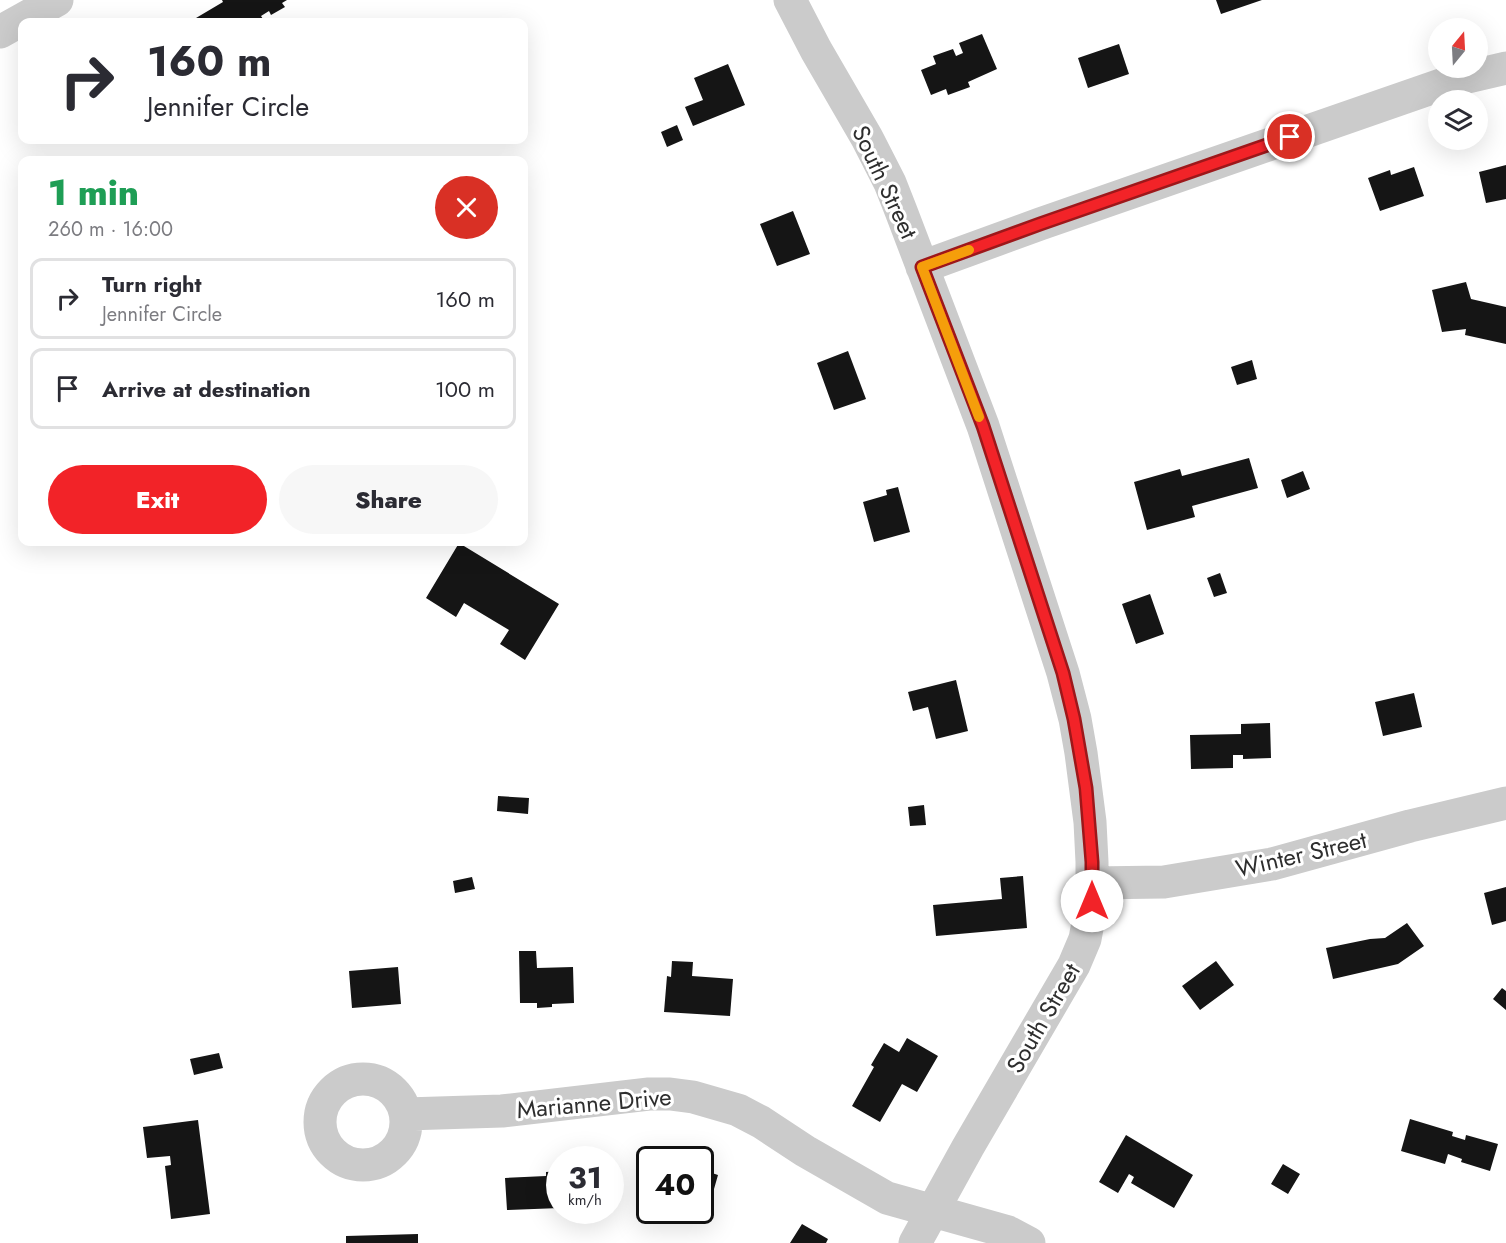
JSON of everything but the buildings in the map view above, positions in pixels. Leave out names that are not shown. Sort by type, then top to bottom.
[{"type":"street","points":[[25,18],[57,0]]},
{"type":"street","name":"South Street","points":[[790,0],[890,183],[983,426],[1063,673],[1074,719],[1090,822],[1092,901],[1085,939],[1074,965],[915,1243]]},
{"type":"street","points":[[0,32],[18,22]]},
{"type":"street","points":[[922,267],[1455,80],[1506,68]]},
{"type":"street","name":"Winter Street","points":[[1092,883],[1164,882],[1272,864],[1506,802]]},
{"type":"street","name":"Marianne Drive","points":[[406,1114],[502,1111],[649,1094],[693,1097],[738,1110],[887,1198],[1008,1232],[1029,1243]]},
{"type":"slow traffic","points":[[969,250],[922,267],[979,417]]},
{"type":"route","points":[[1092,901],[1090,822],[1086,788],[1081,753],[1063,673],[983,426],[922,267],[1290,137]]}]
